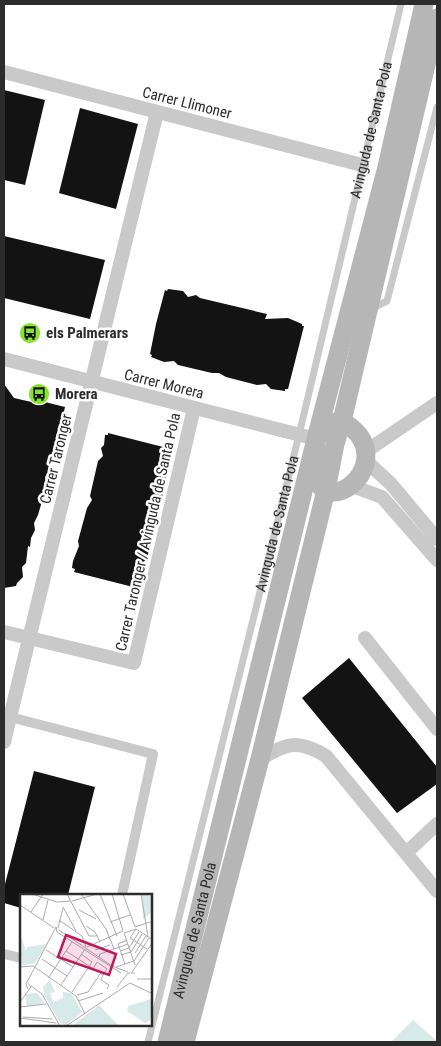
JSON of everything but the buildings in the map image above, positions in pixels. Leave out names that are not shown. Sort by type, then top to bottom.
[{"type":"main road","name":"Avinguda de Santa Pola","points":[[167,1042],[307,437],[386,170],[424,4]]},
{"type":"main road","name":"Avinguda de Santa Pola","points":[[184,1042],[260,759],[326,490],[335,444],[437,18]]},
{"type":"main road","points":[[307,437],[330,423],[342,421],[357,432],[363,441],[364,469],[359,478],[352,486],[338,491],[326,490]]},
{"type":"main road","name":"Avinguda de Santa Pola","points":[[307,437],[316,476],[319,484],[326,490]]},
{"type":"street","name":"Carrer Llimoner","points":[[4,72],[362,165]]},
{"type":"street","name":"Carrer Taronger","points":[[4,742],[157,112]]},
{"type":"street","name":"Carrer Morera","points":[[4,360],[307,437]]},
{"type":"street","points":[[437,403],[365,456],[437,539]]},
{"type":"street","name":"Carrer Taronger / Avinguda de Santa Pola","points":[[28,638],[134,663],[194,408]]},
{"type":"street","points":[[352,486],[382,497],[437,560]]},
{"type":"street","points":[[4,632],[28,638]]},
{"type":"street","points":[[364,638],[437,729]]},
{"type":"street","points":[[10,717],[153,754],[122,894]]},
{"type":"street","points":[[260,759],[292,744],[310,747],[326,756],[437,891]]},
{"type":"street","points":[[406,854],[437,824]]},
{"type":"street","points":[[4,954],[20,958]]},
{"type":"lane","name":"Avinguda de Santa Pola","points":[[148,1042],[307,437],[362,165],[401,4]]},
{"type":"lane","points":[[368,310],[387,302],[437,107]]},
{"type":"shaded area","points":[[413,1020],[437,1041],[437,1042],[391,1042]]},
{"type":"place","name":"els Palmerars","points":[[30,333]]},
{"type":"place","name":"Morera","points":[[39,394]]}]
